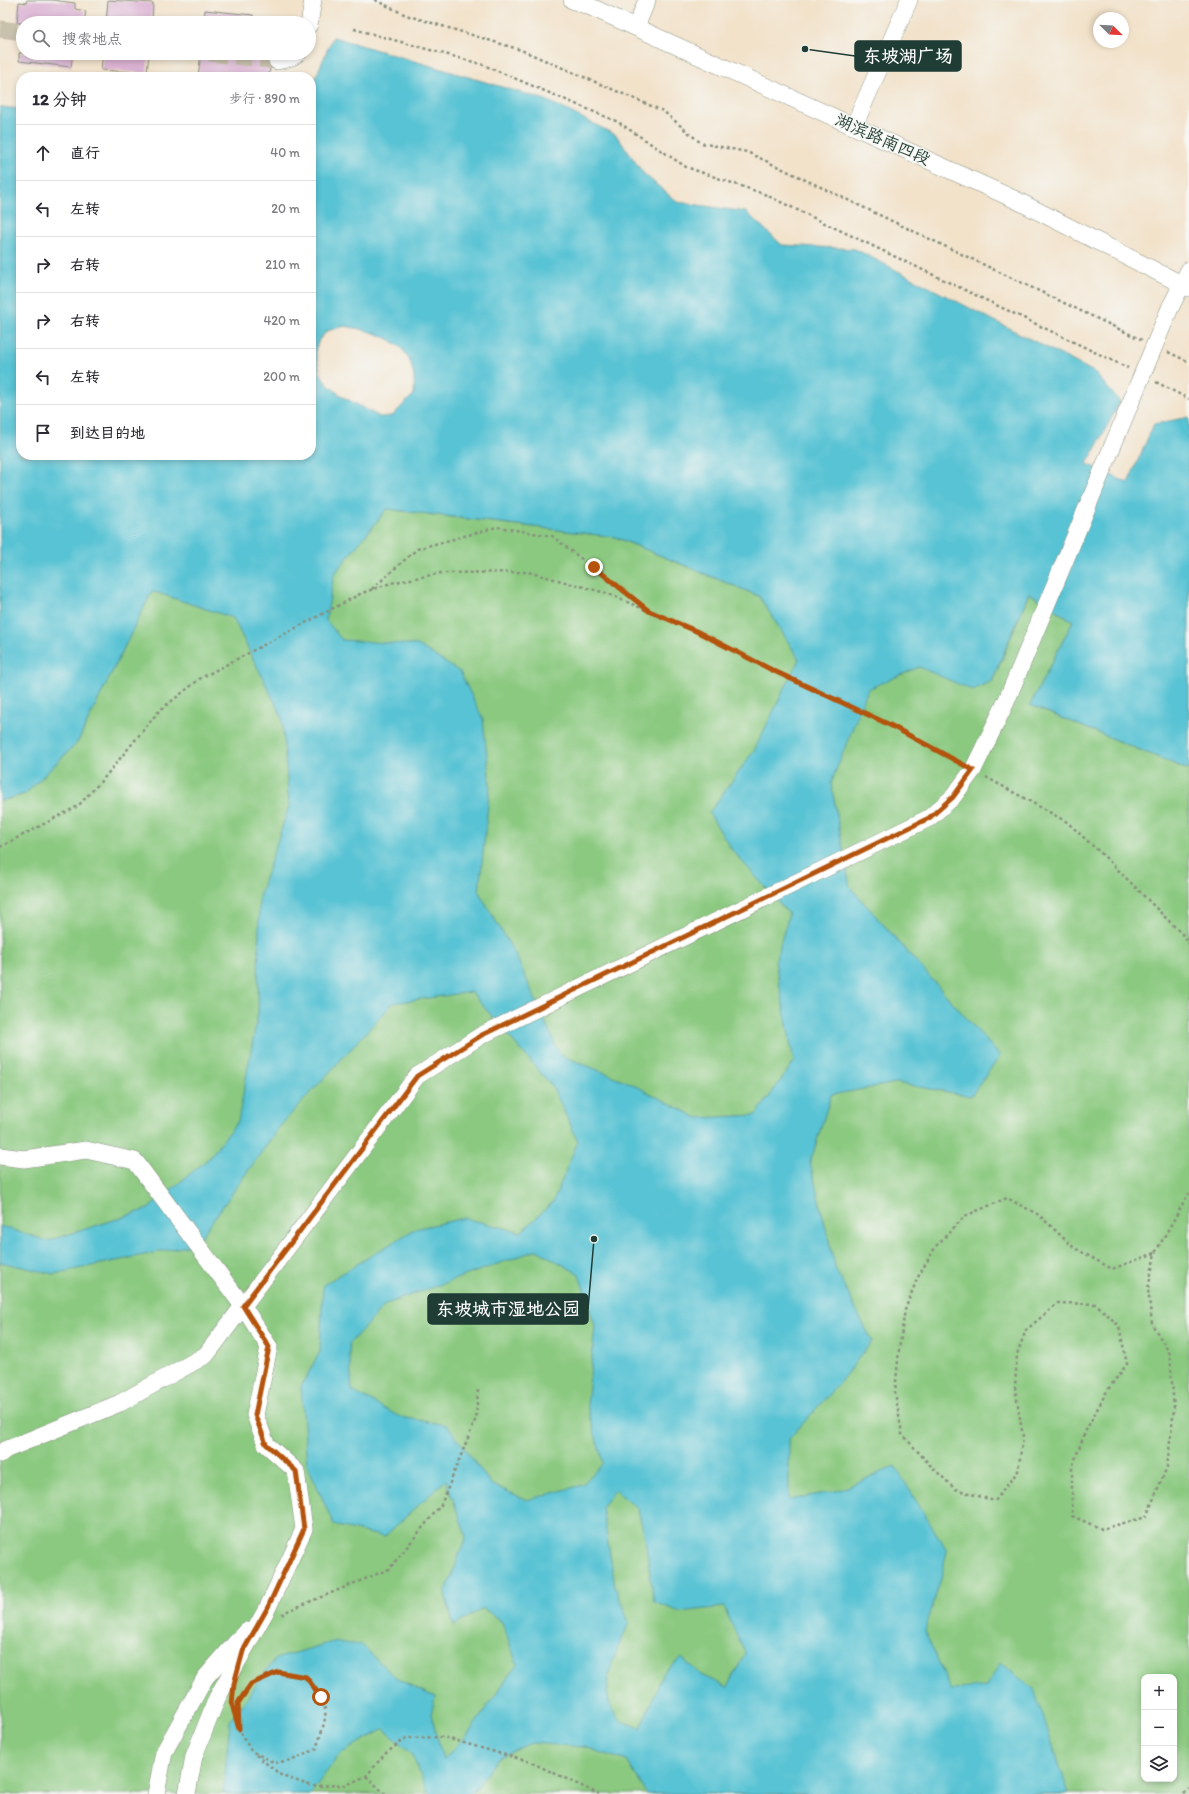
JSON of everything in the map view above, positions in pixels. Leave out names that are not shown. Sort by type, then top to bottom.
[{"type":"street","points":[[310,16],[313,0]]},
{"type":"street","name":"湖滨路南四段","points":[[572,0],[636,27],[1016,200],[1187,281]]},
{"type":"street","points":[[636,27],[647,0]]},
{"type":"street","points":[[854,126],[909,0]]},
{"type":"street","points":[[277,61],[282,60]]},
{"type":"street","points":[[0,1454],[5,1450],[120,1403],[206,1355],[417,1076],[482,1035],[929,818],[953,797],[973,770],[1006,702],[1170,308],[1187,281]]},
{"type":"street","points":[[0,1156],[24,1159],[86,1150],[135,1161],[243,1306],[269,1347],[255,1415],[266,1444],[296,1471],[304,1529],[274,1612],[217,1698],[194,1756],[188,1794]]},
{"type":"street","points":[[156,1794],[164,1752],[205,1678],[274,1612]]},
{"type":"path","points":[[374,0],[406,15],[521,50],[663,111],[701,143],[747,152],[1146,342]]},
{"type":"path","points":[[354,29],[481,64],[618,122],[686,166],[764,194],[1132,370]]},
{"type":"path","points":[[1168,352],[1189,362]]},
{"type":"path","points":[[1154,381],[1189,399]]},
{"type":"path","points":[[370,590],[417,549],[497,528],[552,536],[649,611]]},
{"type":"path","points":[[0,847],[78,806],[104,778],[159,711],[201,678],[362,593],[391,583],[441,573],[528,572],[606,593],[696,631],[772,670],[888,724],[1067,822],[1115,867],[1184,937],[1189,944]]},
{"type":"path","points":[[1155,1253],[1112,1269],[1073,1248],[1039,1215],[1007,1198],[965,1216],[936,1246],[917,1279],[905,1310],[895,1392],[902,1434],[930,1465],[955,1489],[995,1501],[1018,1471],[1023,1437],[1015,1387],[1017,1354],[1026,1330],[1058,1303],[1096,1304],[1119,1326],[1127,1364],[1107,1391],[1086,1430],[1072,1467],[1072,1516],[1102,1529],[1146,1517],[1168,1467],[1174,1409],[1170,1354],[1152,1324],[1148,1289],[1155,1253],[1189,1193]]},
{"type":"path","points":[[274,1612],[285,1612],[389,1569],[441,1505],[476,1418],[478,1389]]},
{"type":"path","points":[[239,1729],[238,1703],[251,1684],[278,1672],[306,1677],[321,1697],[327,1714],[316,1750],[295,1759],[275,1763],[251,1751]]},
{"type":"path","points":[[233,1697],[232,1704],[239,1729],[251,1751],[282,1776],[312,1786],[346,1785],[366,1776],[385,1754],[406,1738],[443,1737],[530,1762],[599,1794]]},
{"type":"path","points":[[366,1776],[385,1794]]},
{"type":"path","points":[[1184,1794],[1189,1789]]},
{"type":"green space","points":[[387,509],[615,537],[759,596],[993,681],[1029,593],[1073,621],[1030,705],[1189,770],[1189,1794],[0,1794],[0,801],[25,794],[77,743],[152,591]]},
{"type":"water","points":[[333,37],[546,100],[616,135],[644,174],[677,202],[746,212],[782,245],[855,249],[1094,372],[1120,402],[1087,464],[1128,483],[1154,424],[1189,417],[1189,770],[1030,705],[1073,621],[1029,593],[992,681],[972,690],[919,667],[868,689],[831,783],[850,887],[1000,1056],[971,1096],[896,1083],[831,1095],[810,1163],[836,1270],[872,1341],[840,1382],[789,1439],[789,1500],[840,1490],[895,1466],[947,1551],[941,1578],[925,1631],[951,1690],[987,1686],[1000,1663],[1034,1689],[1069,1794],[647,1794],[627,1761],[584,1747],[531,1743],[498,1758],[472,1794],[429,1794],[411,1753],[384,1729],[340,1754],[310,1794],[223,1794],[230,1721],[275,1659],[332,1642],[362,1645],[397,1679],[435,1697],[431,1714],[443,1759],[466,1737],[517,1664],[502,1622],[483,1608],[454,1626],[445,1594],[466,1536],[446,1480],[384,1537],[334,1525],[307,1464],[301,1386],[320,1352],[323,1285],[415,1229],[464,1218],[521,1232],[553,1202],[578,1141],[552,1086],[471,992],[393,1003],[280,1126],[196,1244],[54,1274],[0,1262],[0,1226],[48,1241],[148,1209],[209,1158],[238,1121],[258,1013],[259,897],[289,806],[282,717],[233,618],[152,591],[77,743],[25,794],[0,801],[0,107],[16,109],[16,460],[316,460],[316,355],[320,373],[327,384],[343,397],[380,417],[392,416],[414,394],[414,377],[411,363],[397,344],[386,338],[374,333],[345,326],[327,331],[319,340],[316,348],[316,76]],"holes":[[[387,509],[615,537],[759,596],[799,659],[755,749],[709,813],[732,850],[789,914],[775,962],[794,1062],[756,1115],[698,1118],[628,1082],[560,1055],[516,956],[479,892],[490,785],[483,719],[460,672],[418,645],[342,640],[326,620],[334,574]],[[537,1250],[579,1274],[595,1326],[587,1405],[603,1463],[582,1485],[527,1500],[491,1484],[447,1425],[400,1417],[352,1391],[349,1344],[386,1304]],[[615,1490],[638,1509],[645,1538],[654,1602],[680,1612],[724,1607],[745,1653],[727,1687],[701,1675],[682,1658],[663,1673],[641,1728],[620,1720],[611,1707],[608,1696],[610,1671],[629,1623],[615,1586],[602,1506]]]},
{"type":"building","points":[[27,0],[52,0],[75,3],[75,9],[86,11],[85,16],[18,16],[19,2],[26,3]]},
{"type":"building","points":[[108,0],[153,3],[152,16],[107,16]]},
{"type":"building","points":[[205,10],[253,15],[253,16],[205,16]]},
{"type":"building","points":[[19,60],[72,60],[71,67]]},
{"type":"building","points":[[102,60],[148,60],[147,72],[101,70]]},
{"type":"building","points":[[200,60],[267,60],[267,64],[270,68],[270,72],[199,72]]},
{"type":"tunnel","points":[[0,29],[16,31]]},
{"type":"tunnel","points":[[269,60],[277,61]]},
{"type":"place","name":"东坡湖广场","points":[[805,49]]},
{"type":"place","name":"东坡城市湿地公园","points":[[594,1239]]},
{"type":"route","points":[[321,1697],[306,1677],[278,1672],[251,1684],[238,1703],[239,1729],[232,1704],[234,1684],[243,1651],[268,1607],[304,1529],[296,1471],[266,1444],[255,1415],[269,1347],[243,1306],[417,1076],[482,1035],[929,818],[953,797],[973,770],[888,724],[772,670],[696,631],[649,611],[594,567]]}]
